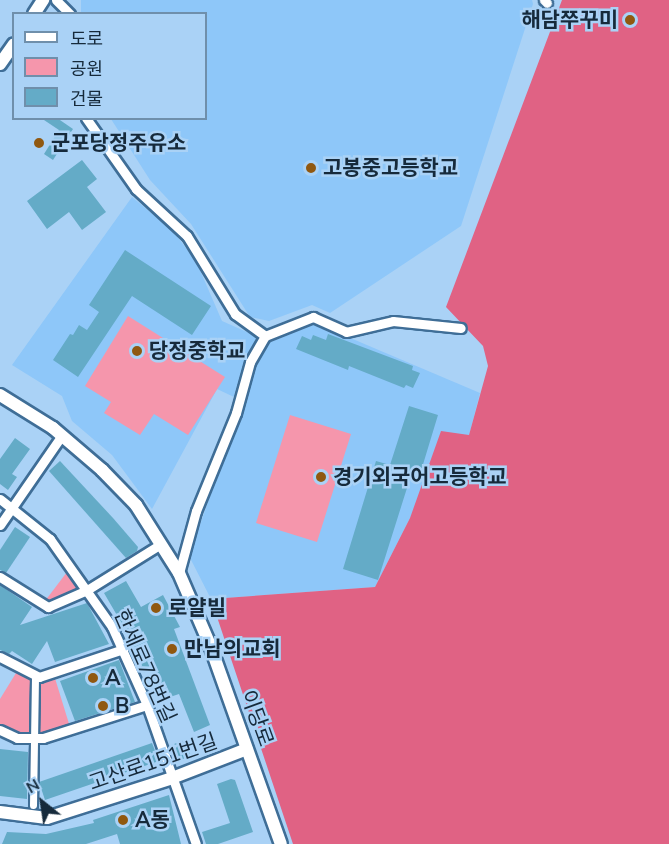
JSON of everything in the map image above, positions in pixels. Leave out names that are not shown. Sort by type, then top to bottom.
[{"type":"street","points":[[56,0],[68,12]]},
{"type":"street","points":[[0,64],[12,47]]},
{"type":"street","points":[[87,120],[136,189],[187,236],[235,314],[265,336]]},
{"type":"street","points":[[179,573],[196,511],[236,413],[250,362],[265,336],[313,317],[346,332],[393,321],[461,328]]},
{"type":"street","name":"이당로","points":[[0,395],[62,435],[136,505],[161,544],[179,573],[281,844]]},
{"type":"street","points":[[0,525],[62,435]]},
{"type":"street","name":"한세로78번길","points":[[0,499],[50,539],[87,590],[123,649],[147,705],[196,844]]},
{"type":"street","points":[[0,577],[42,606],[58,605],[87,590],[161,544]]},
{"type":"street","points":[[0,657],[36,676],[123,649]]},
{"type":"street","points":[[33,805],[36,676]]},
{"type":"street","points":[[0,730],[17,738],[35,739],[56,735],[147,705]]},
{"type":"street","name":"고산로151번길","points":[[0,812],[47,818],[172,778],[247,749]]},
{"type":"shaded area","name":"고봉중고등학교","points":[[81,0],[532,0],[533,4],[461,226],[330,313],[312,305],[269,321],[250,317],[191,224],[150,180],[112,120],[207,120],[207,12],[81,12]]},
{"type":"shaded area","points":[[562,0],[669,0],[669,844],[293,844],[211,599],[375,587],[410,518],[441,431],[469,435],[488,366],[483,346],[446,307]]},
{"type":"shaded area","name":"당정중학교","points":[[132,197],[173,231],[196,261],[222,321],[258,337],[234,397],[217,389],[152,509],[112,455],[72,421],[62,396],[12,365]]},
{"type":"shaded area","name":"경기외국어고등학교","points":[[315,323],[480,393],[469,436],[410,518],[375,587],[211,599],[189,556],[256,366],[272,338]]},
{"type":"green space","points":[[128,316],[225,377],[188,435],[154,414],[140,435],[104,413],[111,402],[85,386]]},
{"type":"green space","points":[[290,415],[351,434],[317,542],[256,523]]},
{"type":"green space","points":[[67,572],[79,592],[51,602],[45,601]]},
{"type":"green space","points":[[16,673],[36,680],[54,675],[70,727],[28,736],[0,726],[0,699]]},
{"type":"building","points":[[44,120],[60,120],[73,129],[53,160],[44,154],[59,130]]},
{"type":"building","points":[[82,160],[97,179],[87,187],[106,212],[82,230],[69,212],[47,229],[27,201]]},
{"type":"building","points":[[125,250],[211,306],[192,335],[132,296],[78,377],[53,360],[70,334],[73,335],[79,325],[87,330],[99,312],[89,305]]},
{"type":"building","points":[[328,334],[413,366],[412,370],[420,373],[413,388],[406,385],[404,388],[349,366],[348,370],[296,349],[302,336],[311,340],[313,335],[326,340]]},
{"type":"building","points":[[409,406],[438,415],[421,471],[413,469],[378,580],[343,569],[376,461],[390,465]]},
{"type":"building","points":[[15,438],[30,449],[12,474],[17,477],[8,490],[0,484],[0,459]]},
{"type":"building","points":[[60,461],[138,547],[137,551],[126,558],[49,471]]},
{"type":"building","points":[[15,527],[30,537],[6,573],[0,570],[0,550]]},
{"type":"building","points":[[126,581],[141,607],[163,595],[180,627],[174,629],[210,725],[194,732],[179,694],[161,700],[151,670],[144,673],[128,642],[132,641],[104,593]]},
{"type":"building","points":[[0,585],[32,607],[20,625],[87,603],[109,644],[55,662],[47,641],[32,664],[12,651],[9,654],[0,650]]},
{"type":"building","points":[[119,660],[135,702],[75,721],[60,681]]},
{"type":"building","points":[[184,740],[191,756],[180,760],[174,758],[169,746]]},
{"type":"building","points":[[152,743],[159,761],[45,800],[39,782]]},
{"type":"building","points":[[0,749],[28,752],[27,799],[0,796]]},
{"type":"building","points":[[231,779],[235,780],[253,832],[218,844],[206,844],[202,832],[230,823],[217,784]]},
{"type":"building","points":[[169,795],[181,844],[120,844],[117,834],[86,844],[2,844],[7,832],[46,834],[94,823],[93,820]]},
{"type":"place","name":"해담쭈꾸미","points":[[630,20]]},
{"type":"place","name":"군포당정주유소","points":[[39,143]]},
{"type":"place","name":"고봉중고등학교","points":[[311,168]]},
{"type":"place","name":"당정중학교","points":[[137,351]]},
{"type":"place","name":"경기외국어고등학교","points":[[321,477]]},
{"type":"place","name":"로얄빌","points":[[156,608]]},
{"type":"place","name":"만남의교회","points":[[172,649]]},
{"type":"place","name":"A","points":[[93,678]]},
{"type":"place","name":"B","points":[[103,706]]},
{"type":"place","name":"A동","points":[[123,820]]}]
